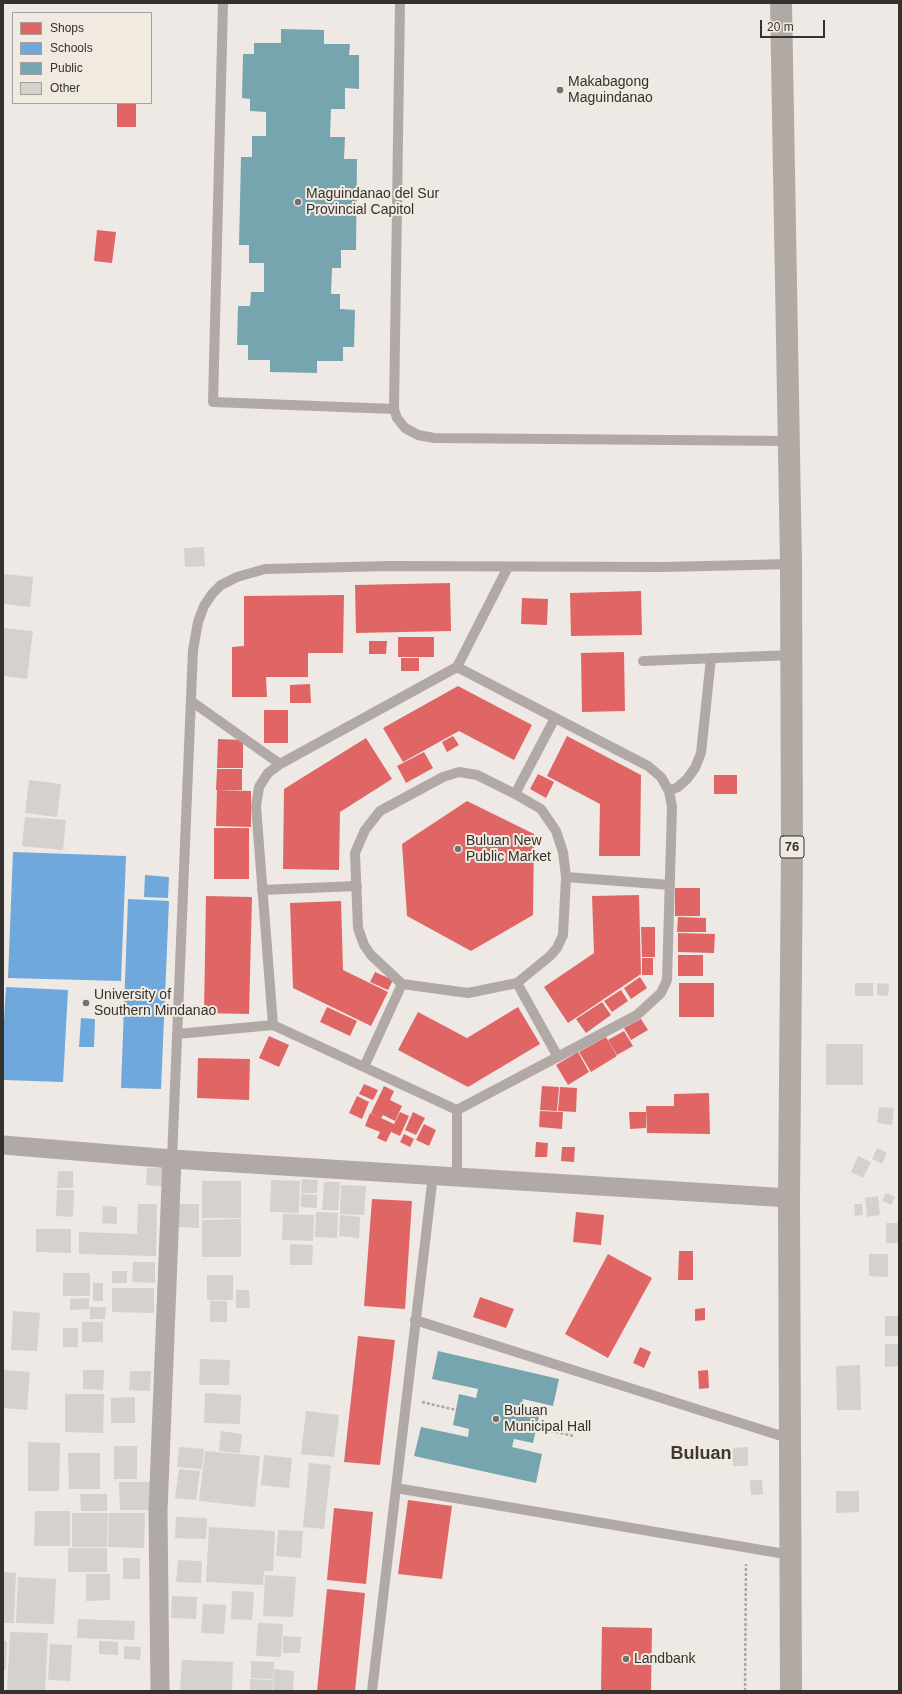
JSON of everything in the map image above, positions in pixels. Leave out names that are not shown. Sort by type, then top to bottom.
[{"type":"highway","name":"76","points":[[780,3],[792,655],[789,1198],[791,1691]]},
{"type":"street","points":[[3,1145],[172,1159],[789,1198]]},
{"type":"street","points":[[160,1691],[158,1511],[172,1159]]},
{"type":"lane","points":[[223,3],[213,402],[394,410]]},
{"type":"lane","points":[[400,3],[394,410],[405,428],[418,435],[434,438],[789,440]]},
{"type":"lane","points":[[172,1159],[193,650],[198,622],[204,606],[212,594],[221,586],[237,577],[265,569],[390,566],[663,567],[791,564]]},
{"type":"lane","points":[[273,1024],[256,806],[259,787],[268,773],[280,764],[457,667],[508,566]]},
{"type":"lane","points":[[643,661],[792,655]]},
{"type":"lane","points":[[669,791],[678,787],[688,779],[695,768],[700,753],[711,658]]},
{"type":"lane","points":[[457,667],[648,766],[662,777],[669,791],[672,807],[667,980],[661,993],[638,1015],[457,1110]]},
{"type":"lane","points":[[191,701],[280,764]]},
{"type":"lane","points":[[515,794],[555,718]]},
{"type":"lane","points":[[459,772],[477,775],[515,794],[541,809],[556,831],[563,852],[566,877],[563,935],[557,948],[550,956],[517,983],[468,992],[402,984],[370,955],[364,946],[358,928],[355,853],[366,830],[380,811],[443,777],[459,772]]},
{"type":"lane","points":[[566,877],[670,884]]},
{"type":"lane","points":[[262,890],[356,886]]},
{"type":"lane","points":[[517,983],[558,1057]]},
{"type":"lane","points":[[364,1067],[402,984]]},
{"type":"lane","points":[[177,1034],[273,1024],[457,1110]]},
{"type":"lane","points":[[457,1110],[458,1176]]},
{"type":"lane","points":[[372,1691],[433,1175]]},
{"type":"lane","points":[[415,1320],[791,1439]]},
{"type":"lane","points":[[396,1488],[791,1556]]},
{"type":"path","points":[[406,1398],[456,1410]]},
{"type":"path","points":[[536,1428],[574,1436]]},
{"type":"path","points":[[745,1691],[746,1548]]},
{"type":"building: Shops","points":[[117,104],[136,104],[136,127],[117,127]]},
{"type":"building: Shops","points":[[97,230],[116,232],[112,263],[94,261]]},
{"type":"building: Shops","points":[[450,583],[451,631],[356,633],[355,585]]},
{"type":"building: Shops","points":[[641,591],[642,635],[571,636],[570,593]]},
{"type":"building: Shops","points":[[344,595],[343,653],[308,653],[308,677],[266,677],[267,697],[232,697],[232,647],[244,646],[244,596]]},
{"type":"building: Shops","points":[[522,598],[548,599],[547,625],[521,624]]},
{"type":"building: Shops","points":[[398,637],[434,637],[434,657],[398,657]]},
{"type":"building: Shops","points":[[369,641],[387,641],[386,654],[369,654]]},
{"type":"building: Shops","points":[[624,652],[625,711],[582,712],[581,653]]},
{"type":"building: Shops","points":[[401,658],[419,658],[419,671],[401,671]]},
{"type":"building: Shops","points":[[310,684],[311,703],[290,703],[290,685]]},
{"type":"building: Shops","points":[[458,686],[532,725],[514,760],[459,731],[403,762],[383,728]]},
{"type":"building: Shops","points":[[264,710],[288,710],[288,743],[264,743]]},
{"type":"building: Shops","points":[[453,736],[459,745],[447,752],[442,742]]},
{"type":"building: Shops","points":[[567,736],[641,775],[640,856],[599,856],[600,804],[547,776]]},
{"type":"building: Shops","points":[[366,738],[392,779],[340,812],[339,870],[283,869],[284,789]]},
{"type":"building: Shops","points":[[218,739],[243,740],[243,768],[217,768]]},
{"type":"building: Shops","points":[[424,752],[433,768],[406,783],[397,766]]},
{"type":"building: Shops","points":[[217,769],[242,769],[242,790],[216,790]]},
{"type":"building: Shops","points":[[538,774],[554,782],[546,798],[530,789]]},
{"type":"building: Shops","points":[[714,775],[737,775],[737,794],[714,794]]},
{"type":"building: Shops","points":[[217,790],[251,791],[251,827],[216,826]]},
{"type":"building: Shops","points":[[467,801],[534,834],[533,915],[471,951],[407,916],[402,844]]},
{"type":"building: Shops","points":[[214,828],[249,828],[249,879],[214,879]]},
{"type":"building: Shops","points":[[675,888],[700,888],[700,916],[675,916]]},
{"type":"building: Shops","points":[[639,895],[641,974],[568,1023],[544,987],[594,953],[592,896]]},
{"type":"building: Shops","points":[[206,896],[252,897],[249,1014],[204,1013]]},
{"type":"building: Shops","points":[[341,901],[343,970],[388,992],[371,1026],[293,988],[290,903]]},
{"type":"building: Shops","points":[[678,917],[706,918],[706,932],[677,932]]},
{"type":"building: Shops","points":[[641,927],[655,927],[655,957],[642,957]]},
{"type":"building: Shops","points":[[678,933],[715,934],[714,953],[678,952]]},
{"type":"building: Shops","points":[[678,955],[703,955],[703,976],[678,976]]},
{"type":"building: Shops","points":[[642,958],[653,958],[653,975],[642,975]]},
{"type":"building: Shops","points":[[375,972],[393,980],[388,990],[370,982]]},
{"type":"building: Shops","points":[[640,977],[647,988],[631,999],[624,988]]},
{"type":"building: Shops","points":[[679,983],[714,983],[714,1017],[679,1017]]},
{"type":"building: Shops","points":[[621,990],[628,1001],[612,1012],[604,1001]]},
{"type":"building: Shops","points":[[602,1002],[611,1015],[586,1033],[576,1019]]},
{"type":"building: Shops","points":[[327,1007],[357,1021],[350,1036],[320,1022]]},
{"type":"building: Shops","points":[[518,1007],[540,1044],[468,1087],[398,1050],[418,1012],[467,1038]]},
{"type":"building: Shops","points":[[641,1019],[648,1030],[631,1040],[624,1028]]},
{"type":"building: Shops","points":[[624,1031],[633,1046],[617,1055],[608,1040]]},
{"type":"building: Shops","points":[[269,1036],[289,1045],[279,1067],[259,1058]]},
{"type":"building: Shops","points":[[606,1037],[617,1056],[591,1072],[579,1052]]},
{"type":"building: Shops","points":[[578,1052],[589,1072],[568,1085],[556,1065]]},
{"type":"building: Shops","points":[[198,1058],[250,1059],[249,1100],[197,1098]]},
{"type":"building: Shops","points":[[364,1084],[378,1090],[373,1100],[359,1094]]},
{"type":"building: Shops","points":[[384,1086],[394,1091],[390,1100],[402,1106],[395,1121],[383,1115],[381,1118],[394,1124],[400,1112],[409,1116],[400,1136],[391,1132],[386,1142],[377,1138],[380,1132],[365,1126],[370,1113],[378,1117],[371,1113]]},
{"type":"building: Shops","points":[[542,1086],[559,1087],[557,1111],[540,1110]]},
{"type":"building: Shops","points":[[560,1087],[577,1088],[576,1112],[558,1111]]},
{"type":"building: Shops","points":[[709,1093],[710,1134],[647,1133],[646,1106],[674,1106],[674,1094]]},
{"type":"building: Shops","points":[[357,1096],[369,1102],[362,1119],[349,1113]]},
{"type":"building: Shops","points":[[540,1111],[563,1112],[562,1129],[539,1127]]},
{"type":"building: Shops","points":[[413,1112],[425,1118],[416,1135],[405,1130]]},
{"type":"building: Shops","points":[[629,1112],[646,1112],[646,1128],[630,1129]]},
{"type":"building: Shops","points":[[424,1124],[436,1130],[429,1146],[416,1140]]},
{"type":"building: Shops","points":[[404,1134],[414,1139],[410,1147],[400,1142]]},
{"type":"building: Shops","points":[[536,1142],[548,1143],[547,1157],[535,1157]]},
{"type":"building: Shops","points":[[562,1147],[575,1147],[574,1162],[561,1161]]},
{"type":"building: Shops","points":[[372,1199],[412,1201],[405,1309],[364,1306]]},
{"type":"building: Shops","points":[[576,1212],[604,1215],[601,1245],[573,1242]]},
{"type":"building: Shops","points":[[679,1251],[693,1251],[693,1280],[678,1280]]},
{"type":"building: Shops","points":[[608,1254],[652,1278],[608,1358],[565,1334]]},
{"type":"building: Shops","points":[[480,1297],[514,1309],[506,1328],[473,1317]]},
{"type":"building: Shops","points":[[705,1308],[705,1320],[695,1321],[695,1309]]},
{"type":"building: Shops","points":[[358,1336],[395,1340],[380,1465],[344,1462]]},
{"type":"building: Shops","points":[[640,1347],[651,1352],[644,1368],[633,1363]]},
{"type":"building: Shops","points":[[708,1370],[709,1388],[699,1389],[698,1371]]},
{"type":"building: Shops","points":[[408,1500],[452,1506],[442,1579],[398,1574]]},
{"type":"building: Shops","points":[[334,1508],[373,1512],[366,1584],[327,1580]]},
{"type":"building: Shops","points":[[327,1589],[365,1593],[355,1691],[317,1691]]},
{"type":"building: Shops","name":"Landbank","points":[[602,1627],[652,1628],[651,1691],[601,1691]]},
{"type":"building: Schools","points":[[13,852],[126,856],[121,981],[8,978]]},
{"type":"building: Schools","points":[[145,875],[169,877],[168,898],[144,897]]},
{"type":"building: Schools","points":[[128,899],[169,901],[161,1089],[121,1088]]},
{"type":"building: Schools","points":[[6,987],[68,990],[63,1082],[3,1080],[3,1038]]},
{"type":"building: Schools","points":[[81,1018],[95,1019],[94,1047],[79,1047]]},
{"type":"building: Public","name":"Maguindanao del Sur Provincial Capitol","points":[[281,29],[324,30],[324,44],[350,44],[349,55],[359,55],[359,89],[345,88],[345,109],[331,109],[330,137],[345,137],[344,159],[357,159],[356,250],[341,250],[341,268],[332,268],[331,294],[340,294],[340,309],[355,310],[354,347],[343,347],[343,361],[317,361],[317,373],[270,372],[270,360],[248,360],[248,345],[237,345],[238,306],[250,306],[251,292],[264,292],[264,263],[249,263],[249,245],[239,245],[241,157],[252,157],[252,136],[266,136],[266,112],[250,111],[250,99],[242,98],[243,54],[254,54],[254,43],[281,43]]},
{"type":"building: Public","name":"Buluan Municipal Hall","points":[[438,1351],[559,1379],[553,1406],[523,1399],[521,1408],[540,1412],[533,1443],[514,1439],[512,1447],[542,1454],[536,1483],[414,1456],[421,1427],[468,1437],[469,1429],[453,1425],[459,1394],[476,1398],[478,1389],[432,1379]]},
{"type":"building: Other","points":[[204,547],[205,566],[185,567],[184,548]]},
{"type":"building: Other","points":[[3,574],[33,577],[30,607],[3,604]]},
{"type":"building: Other","points":[[3,628],[33,631],[27,679],[3,676]]},
{"type":"building: Other","points":[[29,780],[61,784],[57,817],[25,813]]},
{"type":"building: Other","points":[[25,817],[66,820],[63,850],[22,846]]},
{"type":"building: Other","points":[[855,983],[873,983],[873,996],[855,996]]},
{"type":"building: Other","points":[[877,983],[889,984],[888,996],[877,995]]},
{"type":"building: Other","points":[[826,1044],[863,1044],[863,1085],[826,1085]]},
{"type":"building: Other","points":[[879,1107],[894,1108],[892,1125],[877,1123]]},
{"type":"building: Other","points":[[877,1148],[887,1153],[882,1164],[872,1159]]},
{"type":"building: Other","points":[[858,1156],[871,1162],[863,1178],[851,1172]]},
{"type":"building: Other","points":[[147,1168],[162,1168],[162,1186],[146,1185]]},
{"type":"building: Other","points":[[58,1171],[73,1171],[73,1188],[57,1188]]},
{"type":"building: Other","points":[[302,1179],[318,1180],[317,1193],[301,1193]]},
{"type":"building: Other","points":[[271,1180],[300,1181],[299,1213],[270,1212]]},
{"type":"building: Other","points":[[202,1181],[241,1181],[241,1218],[202,1218]]},
{"type":"building: Other","points":[[324,1182],[340,1182],[338,1210],[322,1210]]},
{"type":"building: Other","points":[[341,1185],[366,1186],[364,1215],[340,1214]]},
{"type":"building: Other","points":[[57,1190],[74,1190],[73,1217],[56,1216]]},
{"type":"building: Other","points":[[886,1193],[895,1197],[891,1205],[882,1201]]},
{"type":"building: Other","points":[[301,1194],[317,1195],[317,1208],[301,1207]]},
{"type":"building: Other","points":[[878,1196],[880,1215],[867,1217],[865,1198]]},
{"type":"building: Other","points":[[138,1204],[157,1204],[156,1256],[79,1254],[79,1232],[137,1234]]},
{"type":"building: Other","points":[[179,1204],[199,1204],[199,1228],[179,1227]]},
{"type":"building: Other","points":[[854,1204],[862,1204],[863,1215],[855,1216]]},
{"type":"building: Other","points":[[103,1206],[117,1207],[117,1224],[102,1223]]},
{"type":"building: Other","points":[[316,1212],[338,1213],[337,1238],[315,1237]]},
{"type":"building: Other","points":[[283,1214],[314,1215],[313,1241],[282,1240]]},
{"type":"building: Other","points":[[340,1215],[360,1217],[359,1238],[339,1236]]},
{"type":"building: Other","points":[[241,1219],[241,1257],[202,1257],[202,1220]]},
{"type":"building: Other","points":[[886,1223],[899,1223],[899,1243],[886,1243]]},
{"type":"building: Other","points":[[36,1229],[71,1229],[71,1253],[36,1252]]},
{"type":"building: Other","points":[[290,1244],[313,1245],[312,1265],[290,1265]]},
{"type":"building: Other","points":[[869,1254],[888,1254],[888,1277],[869,1276]]},
{"type":"building: Other","points":[[133,1262],[155,1262],[155,1283],[132,1282]]},
{"type":"building: Other","points":[[112,1271],[127,1271],[127,1283],[112,1283]]},
{"type":"building: Other","points":[[63,1273],[90,1273],[90,1296],[63,1296]]},
{"type":"building: Other","points":[[207,1275],[233,1275],[233,1300],[207,1300]]},
{"type":"building: Other","points":[[93,1283],[103,1283],[103,1301],[93,1301]]},
{"type":"building: Other","points":[[112,1288],[154,1288],[154,1313],[112,1312]]},
{"type":"building: Other","points":[[236,1290],[249,1290],[250,1308],[236,1308]]},
{"type":"building: Other","points":[[89,1298],[89,1309],[70,1310],[70,1299]]},
{"type":"building: Other","points":[[210,1301],[227,1301],[227,1322],[210,1322]]},
{"type":"building: Other","points":[[90,1307],[106,1307],[105,1319],[90,1319]]},
{"type":"building: Other","points":[[13,1311],[40,1313],[37,1351],[11,1350]]},
{"type":"building: Other","points":[[885,1316],[899,1316],[899,1336],[885,1336]]},
{"type":"building: Other","points":[[82,1322],[103,1322],[103,1342],[82,1342]]},
{"type":"building: Other","points":[[63,1328],[78,1328],[78,1347],[63,1347]]},
{"type":"building: Other","points":[[885,1344],[899,1344],[899,1366],[885,1367]]},
{"type":"building: Other","points":[[200,1359],[230,1360],[229,1385],[199,1385]]},
{"type":"building: Other","points":[[860,1365],[861,1410],[837,1410],[836,1366]]},
{"type":"building: Other","points":[[4,1370],[30,1372],[27,1410],[3,1408]]},
{"type":"building: Other","points":[[83,1370],[104,1370],[103,1390],[83,1389]]},
{"type":"building: Other","points":[[130,1371],[151,1371],[150,1391],[129,1390]]},
{"type":"building: Other","points":[[205,1393],[241,1395],[240,1424],[204,1423]]},
{"type":"building: Other","points":[[65,1394],[104,1394],[103,1433],[65,1432]]},
{"type":"building: Other","points":[[135,1397],[135,1423],[111,1423],[111,1398]]},
{"type":"building: Other","points":[[306,1411],[339,1415],[334,1457],[301,1454]]},
{"type":"building: Other","points":[[221,1431],[242,1434],[240,1453],[219,1451]]},
{"type":"building: Other","points":[[28,1442],[60,1443],[59,1491],[28,1491]]},
{"type":"building: Other","points":[[114,1446],[137,1446],[137,1479],[114,1479]]},
{"type":"building: Other","points":[[179,1447],[204,1449],[202,1469],[177,1467]]},
{"type":"building: Other","points":[[748,1447],[748,1466],[733,1466],[733,1448]]},
{"type":"building: Other","points":[[205,1451],[260,1456],[255,1507],[199,1501]]},
{"type":"building: Other","points":[[68,1453],[100,1453],[100,1489],[69,1489]]},
{"type":"building: Other","points":[[264,1455],[292,1458],[289,1488],[261,1485]]},
{"type":"building: Other","points":[[309,1463],[331,1465],[324,1529],[303,1527]]},
{"type":"building: Other","points":[[179,1469],[200,1471],[196,1500],[175,1498]]},
{"type":"building: Other","points":[[750,1480],[762,1480],[763,1494],[751,1495]]},
{"type":"building: Other","points":[[119,1482],[151,1482],[151,1510],[120,1510]]},
{"type":"building: Other","points":[[836,1491],[859,1491],[859,1512],[836,1513]]},
{"type":"building: Other","points":[[80,1494],[107,1494],[107,1511],[81,1511]]},
{"type":"building: Other","points":[[35,1511],[70,1511],[70,1546],[34,1546]]},
{"type":"building: Other","points":[[72,1513],[108,1513],[107,1547],[72,1547]]},
{"type":"building: Other","points":[[109,1513],[145,1513],[144,1548],[108,1547]]},
{"type":"building: Other","points":[[176,1517],[207,1518],[206,1539],[175,1538]]},
{"type":"building: Other","points":[[209,1527],[275,1531],[273,1571],[264,1571],[263,1585],[206,1582]]},
{"type":"building: Other","points":[[278,1530],[303,1531],[301,1558],[276,1556]]},
{"type":"building: Other","points":[[68,1548],[107,1548],[107,1572],[68,1572]]},
{"type":"building: Other","points":[[123,1558],[140,1558],[140,1579],[123,1579]]},
{"type":"building: Other","points":[[178,1560],[202,1561],[201,1583],[176,1582]]},
{"type":"building: Other","points":[[3,1572],[16,1573],[14,1623],[3,1623]]},
{"type":"building: Other","points":[[86,1574],[110,1574],[110,1600],[86,1601]]},
{"type":"building: Other","points":[[265,1575],[296,1577],[293,1617],[263,1616]]},
{"type":"building: Other","points":[[18,1577],[56,1579],[54,1624],[16,1623]]},
{"type":"building: Other","points":[[232,1591],[254,1592],[252,1620],[231,1619]]},
{"type":"building: Other","points":[[172,1596],[197,1597],[196,1619],[171,1618]]},
{"type":"building: Other","points":[[203,1604],[226,1605],[224,1634],[201,1633]]},
{"type":"building: Other","points":[[78,1619],[135,1621],[134,1640],[77,1638]]},
{"type":"building: Other","points":[[258,1623],[283,1624],[281,1657],[256,1656]]},
{"type":"building: Other","points":[[10,1632],[48,1633],[45,1691],[7,1691]]},
{"type":"building: Other","points":[[283,1636],[301,1637],[300,1653],[283,1653]]},
{"type":"building: Other","points":[[3,1641],[7,1641],[6,1670],[3,1670]]},
{"type":"building: Other","points":[[99,1641],[118,1642],[118,1655],[99,1654]]},
{"type":"building: Other","points":[[50,1644],[72,1645],[70,1681],[48,1680]]},
{"type":"building: Other","points":[[124,1646],[141,1647],[140,1660],[124,1659]]},
{"type":"building: Other","points":[[182,1660],[233,1662],[232,1691],[180,1690]]},
{"type":"building: Other","points":[[251,1661],[274,1662],[273,1679],[251,1678]]},
{"type":"building: Other","points":[[274,1669],[294,1671],[293,1691],[273,1691]]},
{"type":"building: Other","points":[[250,1679],[273,1680],[272,1691],[250,1691]]},
{"type":"place","name":"Makabagong Maguindanao","points":[[560,90]]},
{"type":"place","name":"Maguindanao del Sur Provincial Capitol","points":[[298,202]]},
{"type":"place","name":"Buluan New Public Market","points":[[458,849]]},
{"type":"place","name":"University of Southern Mindanao","points":[[86,1003]]},
{"type":"place","name":"Buluan Municipal Hall","points":[[496,1419]]},
{"type":"place","name":"Landbank","points":[[626,1659]]},
{"type":"district","name":"Buluan","points":[[701,1454]]}]
